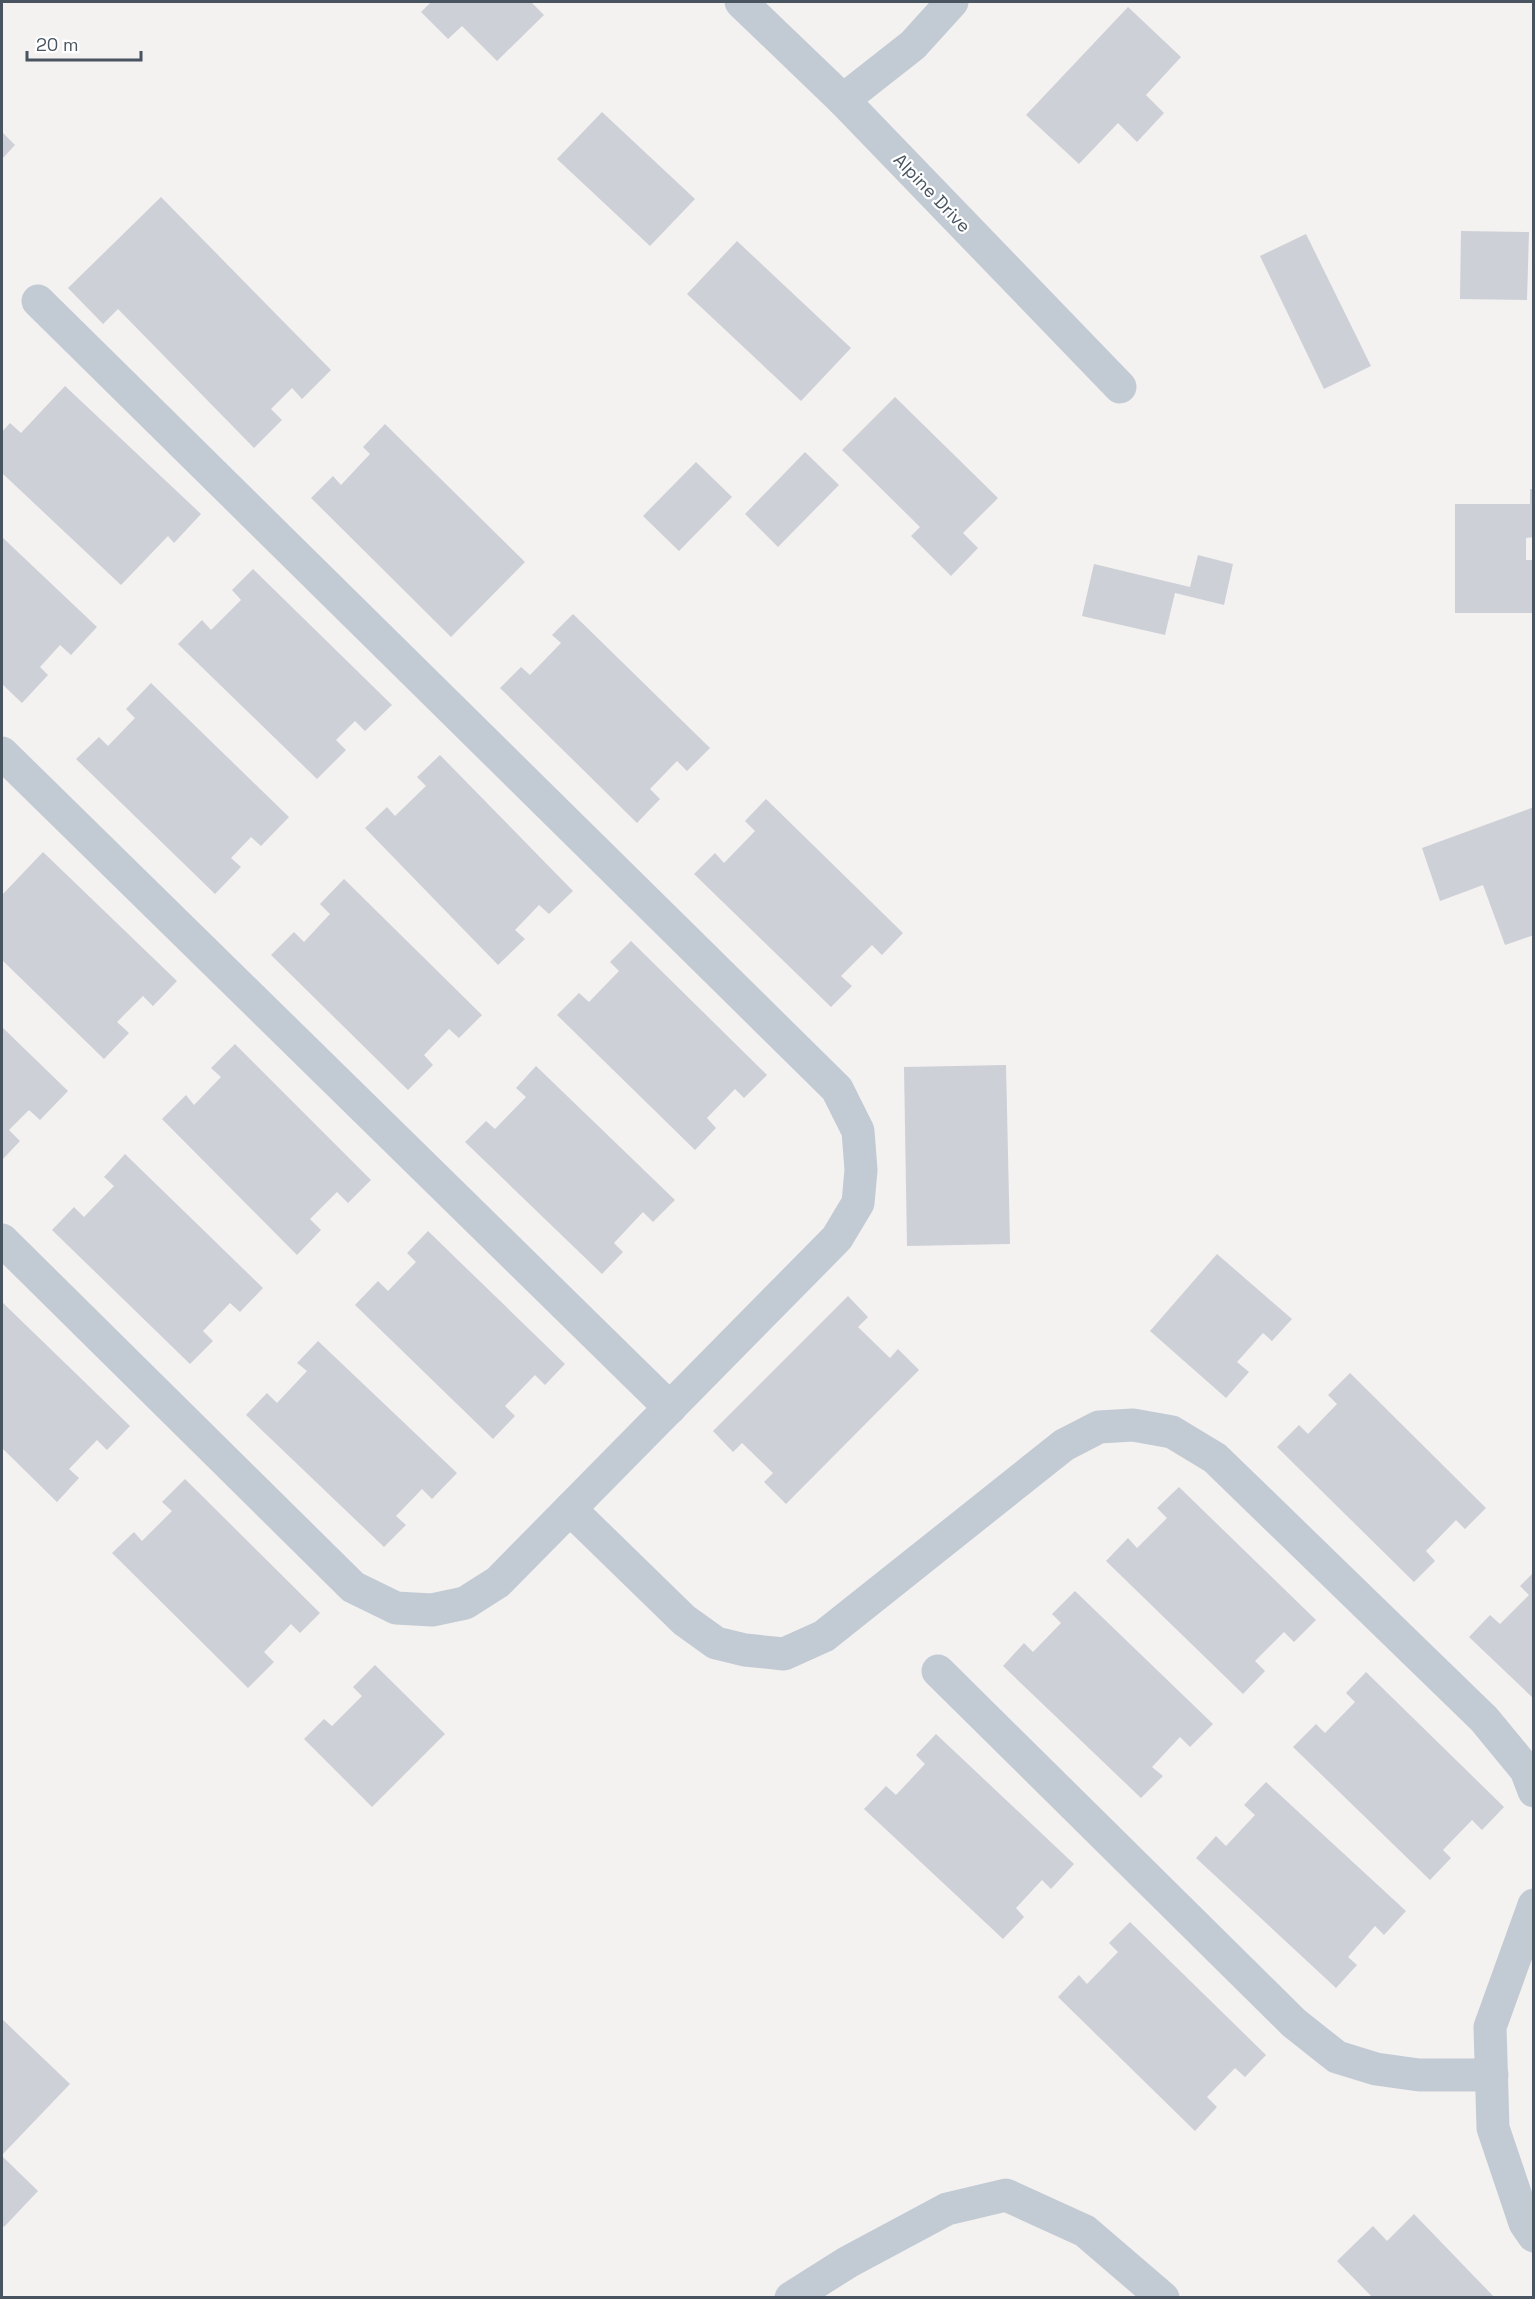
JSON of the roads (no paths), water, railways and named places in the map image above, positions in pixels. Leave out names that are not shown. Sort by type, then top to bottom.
[{"type":"street","name":"Alpine Drive","points":[[741,2],[843,100],[1120,387]]},
{"type":"street","points":[[843,100],[913,45],[952,2]]},
{"type":"street","points":[[2,1240],[353,1587],[396,1608],[432,1610],[465,1603],[498,1582],[837,1238],[858,1203],[861,1170],[858,1131],[837,1089],[38,301]]},
{"type":"street","points":[[2,753],[670,1408]]},
{"type":"street","points":[[570,1509],[684,1620],[716,1643],[745,1650],[784,1654],[824,1636],[1064,1445],[1099,1427],[1132,1425],[1172,1432],[1215,1458],[1484,1719],[1526,1770],[1533,1791]]},
{"type":"street","points":[[938,1671],[1294,2023],[1337,2057],[1376,2069],[1419,2075],[1492,2075]]},
{"type":"street","points":[[1533,1905],[1490,2027],[1493,2128],[1525,2223],[1533,2236]]},
{"type":"street","points":[[791,2298],[848,2262],[947,2209],[1006,2195],[1085,2231],[1163,2298]]}]
